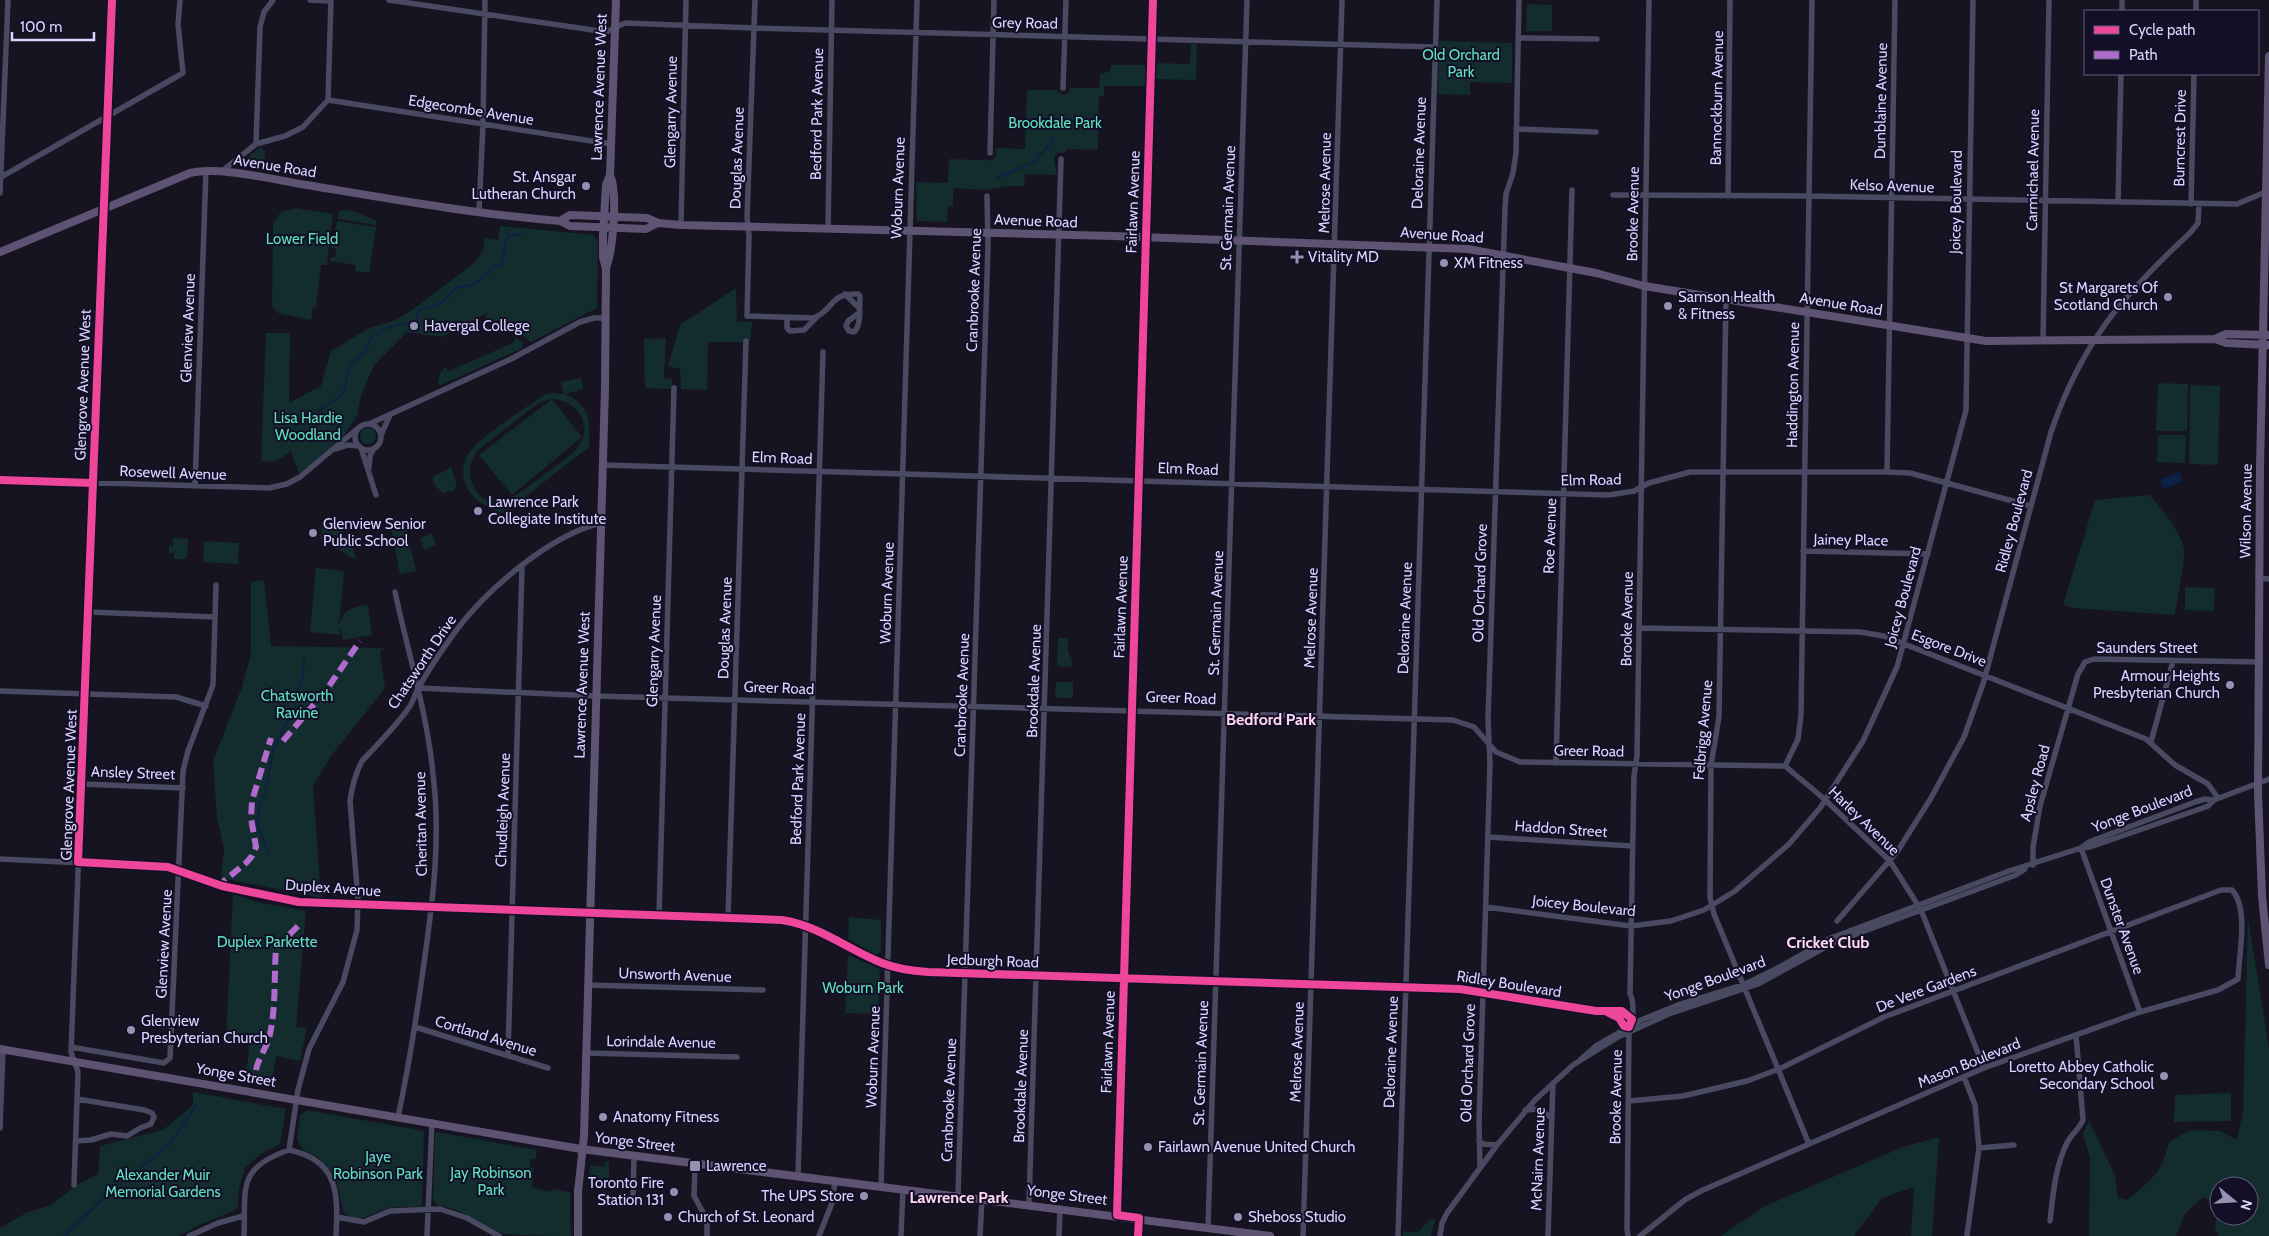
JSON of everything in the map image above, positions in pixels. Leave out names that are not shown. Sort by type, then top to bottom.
[{"type":"main road","name":"Lawrence Avenue West","points":[[578,1236],[603,465],[606,269],[602,257],[609,217],[606,185],[610,175],[616,0]]},
{"type":"main road","name":"Wilson Avenue","points":[[2269,56],[2266,344],[2259,578],[2258,783],[2262,896],[2269,965]]},
{"type":"main road","name":"Avenue Road","points":[[0,252],[190,173],[206,170],[479,211],[560,221],[570,226],[646,229],[658,223]]},
{"type":"main road","name":"Avenue Road","points":[[560,221],[570,214],[647,218],[658,223],[681,225],[1240,240],[1468,249],[1570,268],[1644,286],[1888,325],[1967,340],[1994,342],[2215,338],[2226,334],[2266,334]]},
{"type":"main road","name":"Avenue Road","points":[[2215,338],[2226,343],[2266,344]]},
{"type":"main road","name":"Yonge Street","points":[[1,1049],[580,1149],[1117,1215],[1208,1227],[1219,1232],[1270,1236]]},
{"type":"street","points":[[0,193],[8,0]]},
{"type":"street","name":"Glengrove Avenue West","points":[[74,1185],[78,1072],[71,1047],[112,0]]},
{"type":"street","points":[[1,177],[183,73],[178,24],[180,0]]},
{"type":"street","points":[[256,144],[260,27],[264,12],[273,0]]},
{"type":"street","points":[[221,172],[256,144],[294,133],[303,128],[328,100],[331,1],[310,0]]},
{"type":"street","name":"Grey Road","points":[[389,0],[603,32],[626,23],[1435,47]]},
{"type":"street","points":[[479,211],[483,124],[485,0]]},
{"type":"street","name":"Glengarry Avenue","points":[[681,225],[686,0]]},
{"type":"street","name":"Douglas Avenue","points":[[755,0],[747,226],[749,236],[747,313],[786,318]]},
{"type":"street","name":"Bedford Park Avenue","points":[[828,229],[832,0]]},
{"type":"street","name":"Woburn Avenue","points":[[881,1186],[917,0]]},
{"type":"street","points":[[990,153],[994,0]]},
{"type":"street","points":[[1063,88],[1066,0]]},
{"type":"street","name":"Fairlawn Avenue","points":[[1117,1215],[1153,0]]},
{"type":"street","name":"St. Germain Avenue","points":[[1208,1227],[1247,0]]},
{"type":"street","name":"Melrose Avenue","points":[[1304,1236],[1336,244],[1342,0]]},
{"type":"street","name":"Deloraine Avenue","points":[[1398,1236],[1437,0]]},
{"type":"street","name":"Old Orchard Grove","points":[[1480,1168],[1479,1139],[1488,837],[1495,491],[1503,254],[1506,199],[1513,173],[1516,129],[1520,0]]},
{"type":"street","name":"Brooke Avenue","points":[[1628,1236],[1629,1029],[1632,1018],[1632,997],[1630,994],[1632,846],[1639,628],[1649,0]]},
{"type":"street","name":"Bannockburn Avenue","points":[[1728,196],[1730,0]]},
{"type":"street","name":"Haddington Avenue","points":[[1785,766],[1794,749],[1800,728],[1804,551],[1807,196],[1812,0]]},
{"type":"street","name":"Dunblaine Avenue","points":[[1887,472],[1895,0]]},
{"type":"street","name":"Joicey Boulevard","points":[[1486,907],[1631,926],[1671,920],[1712,907],[1735,891],[1783,850],[1825,801],[1841,778],[1874,720],[1897,667],[1904,644],[1966,410],[1973,0]]},
{"type":"street","name":"Carmichael Avenue","points":[[2043,341],[2049,0]]},
{"type":"street","points":[[1519,38],[1597,39]]},
{"type":"street","points":[[2118,202],[2120,75]]},
{"type":"street","name":"Burncrest Drive","points":[[2191,204],[2194,75]]},
{"type":"street","name":"Edgecombe Avenue","points":[[328,100],[611,144]]},
{"type":"street","points":[[1516,129],[1596,132]]},
{"type":"street","name":"Brookdale Avenue","points":[[1029,1204],[1046,708],[1061,159]]},
{"type":"street","name":"Glenview Avenue","points":[[195,486],[206,170]]},
{"type":"street","name":"Roe Avenue","points":[[1556,763],[1572,190]]},
{"type":"street","points":[[2199,204],[2237,204],[2268,191]]},
{"type":"street","name":"Kelso Avenue","points":[[1613,195],[1807,196],[1969,201],[2199,204]]},
{"type":"street","name":"Cranbrooke Avenue","points":[[958,1195],[981,477],[988,233],[987,196]]},
{"type":"street","name":"Ridley Boulevard","points":[[1837,921],[1890,861],[1932,798],[1959,749],[1975,711],[2058,413],[2083,358],[2094,339],[2129,293],[2198,223],[2199,204]]},
{"type":"street","points":[[817,316],[811,319],[786,318],[787,329],[800,330],[806,328],[838,296],[846,294],[860,295],[859,310]]},
{"type":"street","name":"Felbrigg Avenue","points":[[1726,298],[1719,727],[1711,765],[1710,898],[1744,987],[1809,1144]]},
{"type":"street","points":[[376,495],[360,447],[355,438],[357,429],[511,359],[580,322],[594,318],[606,318]]},
{"type":"street","name":"Douglas Avenue","points":[[728,917],[746,341]]},
{"type":"street","name":"Bedford Park Avenue","points":[[798,1176],[823,352]]},
{"type":"street","name":"Glengarry Avenue","points":[[659,914],[674,388]]},
{"type":"street","points":[[368,472],[370,456],[379,443],[385,422],[392,413]]},
{"type":"street","points":[[369,424],[378,428],[381,435]]},
{"type":"street","name":"Rosewell Avenue","points":[[0,480],[258,489],[277,487],[300,477],[357,429]]},
{"type":"street","name":"Rosewell Avenue","points":[[334,450],[348,445],[360,447]]},
{"type":"street","points":[[360,447],[370,450],[375,448]]},
{"type":"street","name":"Elm Road","points":[[603,465],[1615,495],[1634,491],[1682,473],[1887,472],[1910,473],[2031,506]]},
{"type":"street","name":"Chatsworth Drive","points":[[289,1150],[296,1100],[312,1040],[335,1000],[346,972],[356,930],[358,905],[350,801],[352,788],[362,762],[410,706],[418,688],[471,612],[496,587],[551,545],[576,532],[601,523]]},
{"type":"street","name":"Jainey Place","points":[[1804,551],[1928,554]]},
{"type":"street","name":"Chudleigh Avenue","points":[[508,1055],[522,567]]},
{"type":"street","points":[[2259,578],[2269,579]]},
{"type":"street","name":"Glenview Avenue","points":[[71,1047],[164,1063],[170,1058],[183,771],[188,751],[211,692],[214,675],[216,585]]},
{"type":"street","name":"Cheritan Avenue","points":[[395,592],[428,730],[435,791],[436,850],[431,908],[415,1027],[398,1117]]},
{"type":"street","points":[[88,612],[215,617]]},
{"type":"street","name":"Esgore Drive","points":[[1639,628],[1873,633],[2151,742],[2175,765],[2208,784],[2216,799]]},
{"type":"street","name":"Saunders Street","points":[[2068,708],[2079,669],[2088,660],[2259,662]]},
{"type":"street","points":[[2151,742],[2174,661]]},
{"type":"street","name":"Greer Road","points":[[418,688],[596,696],[1414,719],[1462,722],[1476,729],[1496,752],[1518,761],[1785,766]]},
{"type":"street","points":[[0,691],[176,697],[206,706]]},
{"type":"street","name":"Apsley Road","points":[[2031,866],[2032,847],[2038,816],[2068,708]]},
{"type":"street","name":"Harley Avenue","points":[[1785,766],[1890,861],[1920,908],[1984,1068]]},
{"type":"street","name":"Yonge Boulevard","points":[[1440,1236],[1442,1223],[1447,1213],[1525,1110],[1581,1060],[1629,1029],[1774,977],[1835,942],[1920,908],[2016,875],[2031,866],[2081,848],[2090,848],[2208,806],[2216,799],[2269,779]]},
{"type":"street","name":"Ansley Street","points":[[81,784],[183,788]]},
{"type":"street","name":"Haddon Street","points":[[1488,837],[1632,846]]},
{"type":"street","name":"Dunster Avenue","points":[[2081,848],[2140,1012]]},
{"type":"street","name":"Duplex Avenue","points":[[0,859],[168,867],[222,886],[299,902],[590,912]]},
{"type":"street","name":"De Vere Gardens","points":[[1629,1101],[1672,1098],[1706,1092],[1779,1069],[1884,1017],[1955,992],[2221,890],[2232,890]]},
{"type":"street","name":"Mason Boulevard","points":[[1640,1236],[1692,1195],[1984,1068],[2140,1012],[2218,990],[2238,979],[2241,906],[2232,890]]},
{"type":"street","name":"Jedburgh Road","points":[[590,912],[771,918],[806,925],[888,965],[916,971],[1406,987]]},
{"type":"street","name":"Unsworth Avenue","points":[[587,985],[763,990]]},
{"type":"street","name":"Ridley Boulevard","points":[[1406,987],[1460,989],[1607,1012],[1622,1011]]},
{"type":"street","points":[[1630,994],[1627,1007],[1622,1011],[1632,1018]]},
{"type":"street","name":"Ridley Boulevard","points":[[1607,1012],[1619,1018],[1624,1026],[1629,1029]]},
{"type":"street","name":"Cortland Avenue","points":[[415,1027],[548,1068]]},
{"type":"street","points":[[2050,1221],[2056,1177],[2061,1158],[2068,1141],[2083,1120],[2076,1035]]},
{"type":"street","points":[[0,1128],[1,1049]]},
{"type":"street","name":"Lorindale Avenue","points":[[585,1053],[737,1057]]},
{"type":"street","points":[[1964,1077],[1975,1105],[1979,1148],[1967,1235]]},
{"type":"street","name":"McNairn Avenue","points":[[1548,1236],[1553,1083]]},
{"type":"street","points":[[76,1141],[91,1140],[111,1134],[127,1136],[151,1124],[154,1117],[152,1113],[144,1110],[77,1099]]},
{"type":"street","points":[[1525,1110],[1539,1109],[1552,1118]]},
{"type":"street","points":[[427,1236],[432,1122]]},
{"type":"street","points":[[1479,1139],[1483,1144],[1497,1145]]},
{"type":"street","points":[[1979,1148],[2014,1145]]},
{"type":"street","points":[[244,1236],[245,1190],[252,1173],[268,1158],[289,1150],[312,1158],[327,1170],[336,1191],[336,1236]]},
{"type":"street","points":[[633,1194],[634,1156]]},
{"type":"street","points":[[695,1164],[694,1196],[707,1220],[707,1236]]},
{"type":"street","points":[[819,1236],[832,1203],[835,1181]]},
{"type":"street","points":[[901,1236],[903,1189]]},
{"type":"street","points":[[980,1236],[982,1198]]},
{"type":"street","points":[[1059,1236],[1060,1208]]},
{"type":"street","points":[[336,1218],[364,1222],[390,1211],[440,1209],[461,1215],[499,1236]]},
{"type":"street","points":[[189,1236],[218,1222],[243,1216]]},
{"type":"street","points":[[1138,1236],[1139,1218]]},
{"type":"green space","points":[[1527,4],[1552,5],[1552,31],[1526,31]]},
{"type":"green space","name":"Old Orchard Park","points":[[1439,41],[1512,43],[1512,83],[1470,82],[1470,95],[1438,94]]},
{"type":"green space","points":[[1191,44],[1197,44],[1196,80],[1153,79],[1154,63],[1190,64]]},
{"type":"green space","name":"Brookdale Park","points":[[1111,65],[1146,65],[1145,86],[1104,86],[1104,96],[1099,96],[1098,150],[1067,149],[1065,153],[1056,153],[1054,159],[1057,175],[1025,174],[1024,186],[1009,186],[985,190],[953,188],[953,206],[948,206],[947,222],[917,221],[916,182],[948,183],[949,159],[984,159],[991,161],[997,155],[995,148],[1025,149],[1027,90],[1056,90],[1063,95],[1069,92],[1070,88],[1099,88],[1100,74],[1110,71]]},
{"type":"green space","points":[[261,146],[265,152],[264,169],[244,165],[244,161]]},
{"type":"green space","name":"Lower Field","points":[[296,208],[333,214],[327,265],[321,265],[316,307],[313,307],[311,320],[278,313],[272,307],[273,223],[281,212]]},
{"type":"green space","points":[[340,210],[354,211],[377,221],[376,225],[338,219]]},
{"type":"green space","points":[[337,221],[376,227],[369,273],[355,271],[356,265],[330,261],[330,257],[335,257],[336,249],[331,248]]},
{"type":"green space","name":"Lisa Hardie Woodland","points":[[500,226],[594,235],[598,243],[597,308],[531,342],[501,319],[488,323],[485,318],[487,313],[442,337],[407,332],[374,365],[361,396],[357,416],[343,437],[311,466],[299,473],[291,452],[274,462],[261,461],[266,333],[290,333],[289,403],[321,386],[331,351],[369,328],[393,321],[414,309],[474,263],[483,250],[485,238],[498,240]]},
{"type":"green space","points":[[736,288],[737,322],[752,322],[750,342],[708,342],[707,390],[681,389],[680,369],[668,366],[680,325]]},
{"type":"green space","points":[[516,337],[522,342],[523,348],[441,385],[438,384],[440,373],[447,366],[447,372],[513,343]]},
{"type":"green space","points":[[666,338],[664,378],[672,379],[672,389],[645,388],[644,339]]},
{"type":"green space","points":[[581,378],[583,389],[565,394],[580,404],[587,415],[589,422],[589,447],[507,511],[501,513],[477,500],[468,490],[464,478],[465,460],[468,454],[491,432],[545,395],[553,393],[564,394],[561,382]],"holes":[[[552,399],[560,400],[574,408],[583,420],[583,436],[574,452],[521,492],[510,498],[500,501],[489,501],[480,496],[473,485],[470,471],[471,462],[478,450],[540,402]]]},
{"type":"green space","points":[[2158,383],[2188,384],[2187,431],[2156,431]]},
{"type":"green space","points":[[2190,385],[2220,386],[2218,465],[2189,464]]},
{"type":"green space","points":[[552,399],[582,437],[512,495],[479,455]]},
{"type":"green space","points":[[368,428],[376,436],[368,444],[360,436]]},
{"type":"green space","points":[[2158,435],[2186,435],[2185,463],[2157,462]]},
{"type":"green space","points":[[451,467],[457,486],[453,491],[443,493],[434,485],[433,477]]},
{"type":"green space","points":[[2149,495],[2170,520],[2184,549],[2175,615],[2073,608],[2063,605],[2095,500]]},
{"type":"green space","points":[[322,522],[344,525],[343,536],[321,534]]},
{"type":"green space","points":[[406,526],[416,571],[400,574],[391,529]]},
{"type":"green space","points":[[432,533],[436,545],[424,550],[420,538]]},
{"type":"green space","points":[[319,535],[351,539],[356,560],[321,539]]},
{"type":"green space","points":[[173,538],[188,539],[187,559],[174,559],[174,553],[169,553],[169,546],[173,546]]},
{"type":"green space","points":[[204,541],[239,543],[238,564],[203,562]]},
{"type":"green space","points":[[316,568],[344,571],[339,625],[346,612],[368,605],[372,635],[343,640],[340,627],[339,635],[310,632]]},
{"type":"green space","name":"Chatsworth Ravine","points":[[264,580],[271,646],[385,648],[381,650],[380,654],[385,688],[331,756],[313,786],[321,898],[221,878],[224,849],[217,818],[213,761],[242,687],[251,654],[251,582]]},
{"type":"green space","points":[[2185,587],[2215,588],[2214,611],[2185,610]]},
{"type":"green space","points":[[1058,638],[1068,638],[1068,652],[1073,661],[1071,667],[1057,666]]},
{"type":"green space","points":[[1056,682],[1073,682],[1073,698],[1058,698],[1055,696]]},
{"type":"green space","name":"Duplex Parkette","points":[[233,894],[257,902],[306,911],[296,1027],[307,1028],[300,1061],[276,1056],[271,1084],[245,1079],[250,1044],[226,1040]]},
{"type":"green space","points":[[849,917],[881,920],[881,951],[876,955],[848,939]]},
{"type":"green space","points":[[2248,919],[2269,1048],[2269,1236],[2219,1236],[2215,1228],[2215,1226],[2259,1226],[2259,1176],[2209,1176],[2209,1200],[2203,1197],[2185,1214],[2176,1236],[2089,1236],[2090,1158],[2083,1134],[2089,1121],[2115,1175],[2118,1198],[2127,1200],[2154,1176],[2163,1162],[2169,1142],[2190,1130],[2221,1131],[2237,1140],[2243,1112]]},
{"type":"green space","name":"Woburn Park","points":[[848,955],[880,969],[878,1014],[845,1013]]},
{"type":"green space","name":"Alexander Muir Memorial Gardens","points":[[193,1092],[286,1109],[280,1144],[262,1153],[245,1168],[239,1188],[238,1206],[234,1211],[201,1224],[179,1236],[0,1236],[0,1228],[26,1213],[51,1205],[77,1185],[98,1174],[100,1146],[163,1130],[189,1109],[193,1103]]},
{"type":"green space","points":[[2231,1093],[2231,1121],[2174,1122],[2175,1095]]},
{"type":"green space","name":"Jaye Robinson Park","points":[[307,1110],[424,1131],[422,1206],[393,1207],[363,1218],[351,1217],[344,1213],[335,1176],[318,1157],[302,1149],[297,1140],[300,1115]]},
{"type":"green space","name":"Jay Robinson Park","points":[[437,1132],[537,1150],[536,1159],[531,1159],[529,1167],[534,1168],[532,1188],[550,1192],[553,1189],[570,1192],[571,1236],[505,1234],[456,1210],[437,1205],[433,1200],[435,1135]]},
{"type":"green space","points":[[1939,1137],[1932,1236],[1911,1236],[1914,1187],[1882,1198],[1854,1236],[1721,1236],[1763,1207],[1903,1147]]},
{"type":"green space","points":[[605,1162],[609,1162],[609,1185],[589,1182],[590,1165],[604,1167]]},
{"type":"green space","points":[[1435,1219],[1431,1236],[1403,1236],[1403,1231],[1418,1233],[1429,1220]]},
{"type":"water","points":[[2179,472],[2183,481],[2163,489],[2160,480]]},
{"type":"waterway","points":[[997,178],[1034,162],[1054,139]]},
{"type":"waterway","points":[[294,428],[334,401],[344,391],[348,371],[368,347],[369,339],[392,326],[417,321],[420,310],[443,302],[456,288],[468,286],[481,280],[493,267],[500,266],[502,263],[508,236],[522,234]]},
{"type":"waterway","points":[[268,853],[257,823],[260,806],[266,789],[273,750],[295,706],[296,695],[303,677],[304,658]]},
{"type":"waterway","points":[[64,1236],[109,1193],[171,1143],[196,1105]]},
{"type":"marked path","points":[[283,741],[327,689],[360,641]]},
{"type":"marked path","points":[[221,890],[224,881],[247,862],[256,847],[251,818],[252,801],[271,738]]},
{"type":"marked path","points":[[256,1070],[269,1039],[272,1024],[276,948],[298,926]]},
{"type":"cycle path","points":[[112,0],[78,862],[168,867],[222,886],[299,902],[782,920],[809,927],[882,963],[916,971],[1460,989],[1596,1011],[1622,1011],[1632,1019],[1629,1027],[1624,1026],[1619,1018],[1607,1012]]},
{"type":"cycle path","points":[[1138,1236],[1139,1218],[1117,1215],[1153,0]]},
{"type":"cycle path","points":[[0,480],[93,483]]},
{"type":"place","name":"St. Ansgar Lutheran Church","points":[[586,186]]},
{"type":"place","name":"Vitality MD","points":[[1297,257]]},
{"type":"place","name":"XM Fitness","points":[[1444,263]]},
{"type":"place","name":"St Margarets Of Scotland Church","points":[[2168,297]]},
{"type":"place","name":"Samson Health & Fitness","points":[[1668,306]]},
{"type":"place","name":"Havergal College","points":[[414,326]]},
{"type":"place","name":"Lawrence Park Collegiate Institute","points":[[478,511]]},
{"type":"place","name":"Glenview Senior Public School","points":[[313,533]]},
{"type":"place","name":"Armour Heights Presbyterian Church","points":[[2230,685]]},
{"type":"place","name":"Glenview Presbyterian Church","points":[[131,1030]]},
{"type":"place","name":"Loretto Abbey Catholic Secondary School","points":[[2164,1076]]},
{"type":"place","name":"Anatomy Fitness","points":[[603,1117]]},
{"type":"place","name":"Fairlawn Avenue United Church","points":[[1148,1147]]},
{"type":"place","name":"Lawrence","points":[[695,1166]]},
{"type":"place","name":"Toronto Fire Station 131","points":[[674,1192]]},
{"type":"place","name":"The UPS Store","points":[[864,1196]]},
{"type":"place","name":"Church of St. Leonard","points":[[668,1217]]},
{"type":"place","name":"Sheboss Studio","points":[[1238,1217]]},
{"type":"district","name":"Bedford Park","points":[[1271,719]]},
{"type":"district","name":"Cricket Club","points":[[1828,942]]},
{"type":"district","name":"Lawrence Park","points":[[959,1197]]}]
